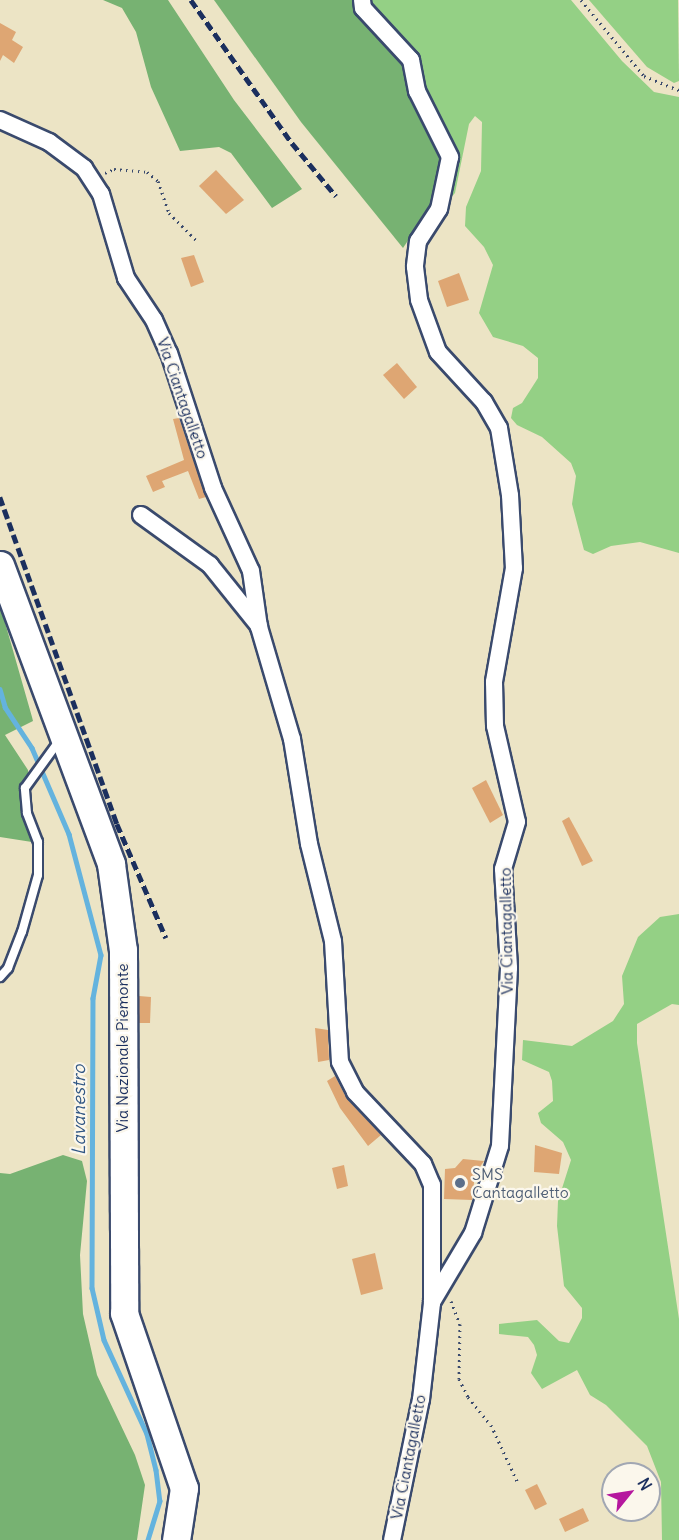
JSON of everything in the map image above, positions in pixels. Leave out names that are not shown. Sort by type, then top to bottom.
[{"type":"main road","name":"Via Nazionale Piemonte","points":[[0,565],[59,740],[111,864],[123,950],[124,1313],[184,1488],[176,1540]]},
{"type":"street","name":"Via Ciantagalletto","points":[[362,0],[363,8],[411,60],[417,91],[450,157],[439,209],[418,241],[419,300],[438,352],[484,402],[499,428],[510,495],[514,568],[494,682],[495,726],[517,822],[503,869],[508,968],[500,1146],[473,1233],[436,1298]]},
{"type":"street","name":"Via Ciantagalletto","points":[[0,120],[49,142],[84,168],[102,194],[126,278],[154,320],[169,353],[213,488],[251,571],[259,627],[292,738],[309,844],[333,941],[340,1062],[356,1092],[423,1164],[432,1185],[436,1298],[421,1399],[392,1540]]},
{"type":"street","name":"Via Ciantagalletto","points":[[141,515],[210,565],[259,627]]},
{"type":"street","points":[[398,1504],[406,1515],[404,1540]]},
{"type":"lane","points":[[0,976],[8,968],[22,932],[38,875],[38,842],[24,797],[32,774],[59,740]]},
{"type":"path","points":[[581,0],[644,76],[679,90]]},
{"type":"path","points":[[105,179],[105,173],[114,169],[147,172],[158,180],[169,213],[198,242]]},
{"type":"path","points":[[436,1298],[456,1308],[460,1324],[459,1379],[468,1397],[491,1425],[518,1481]]},
{"type":"green space","points":[[103,0],[168,0],[234,100],[302,189],[272,208],[231,153],[219,147],[180,151],[151,87],[136,32],[122,8]]},
{"type":"green space","points":[[214,0],[356,0],[406,65],[445,159],[433,203],[403,248],[301,122]]},
{"type":"green space","points":[[356,0],[571,0],[622,61],[654,92],[679,97],[679,553],[640,542],[611,546],[593,554],[584,550],[572,504],[576,476],[571,463],[542,437],[517,425],[511,418],[513,408],[522,403],[538,378],[538,358],[523,346],[493,337],[479,313],[493,265],[484,247],[465,226],[466,207],[481,171],[482,122],[475,116],[469,124],[455,193],[448,201]]},
{"type":"green space","points":[[589,0],[678,0],[679,81],[674,83],[647,67]]},
{"type":"green space","points":[[0,605],[33,721],[5,735],[28,770],[32,842],[0,837]]},
{"type":"green space","points":[[679,914],[679,1005],[672,1004],[637,1024],[637,1043],[679,1319],[679,1540],[662,1540],[661,1462],[653,1462],[647,1446],[606,1405],[590,1395],[577,1370],[542,1389],[531,1373],[537,1355],[528,1337],[499,1334],[499,1324],[537,1320],[559,1341],[569,1343],[582,1318],[582,1308],[564,1286],[557,1226],[558,1201],[571,1160],[563,1142],[541,1123],[538,1113],[553,1101],[552,1081],[549,1072],[522,1060],[523,1040],[572,1046],[613,1021],[624,1004],[622,976],[638,937],[660,917]]},
{"type":"green space","points":[[63,1155],[82,1161],[87,1181],[80,1255],[83,1314],[97,1375],[135,1455],[145,1485],[137,1540],[0,1540],[0,1173],[10,1174]]},
{"type":"building","points":[[0,23],[16,32],[12,40],[23,47],[14,63],[3,55],[0,61]]},
{"type":"building","points":[[216,170],[244,200],[226,214],[199,186]]},
{"type":"building","points":[[194,255],[204,282],[191,287],[181,258]]},
{"type":"building","points":[[459,273],[469,300],[447,307],[438,281]]},
{"type":"building","points":[[397,363],[417,387],[404,399],[383,375]]},
{"type":"building","points":[[179,418],[206,497],[199,499],[188,471],[162,481],[165,487],[153,492],[146,476],[184,460],[173,419]]},
{"type":"building","points":[[486,780],[503,815],[490,823],[472,788]]},
{"type":"building","points":[[569,817],[593,861],[582,866],[562,821]]},
{"type":"building","points":[[139,996],[151,997],[150,1023],[139,1023]]},
{"type":"building","points":[[315,1028],[328,1030],[329,1060],[318,1062]]},
{"type":"building","points":[[335,1076],[347,1099],[381,1135],[368,1146],[340,1108],[327,1081]]},
{"type":"building","points":[[535,1145],[562,1153],[559,1174],[534,1172]]},
{"type":"building","name":"SMS Cantagalletto","points":[[463,1159],[484,1161],[475,1174],[472,1200],[444,1199],[445,1169],[455,1168]]},
{"type":"building","points":[[344,1165],[348,1186],[337,1189],[332,1168]]},
{"type":"building","points":[[375,1253],[383,1289],[361,1295],[352,1259]]},
{"type":"building","points":[[537,1484],[547,1504],[535,1510],[525,1490]]},
{"type":"building","points":[[583,1508],[589,1521],[565,1532],[559,1519]]},
{"type":"waterway","name":"Lavanestro","points":[[0,689],[5,707],[32,748],[69,834],[101,955],[93,998],[92,1288],[104,1340],[147,1434],[156,1470],[160,1501],[148,1540]]},
{"type":"railway","points":[[191,0],[292,143],[336,196]]},
{"type":"railway","points":[[0,497],[117,824],[166,938]]},
{"type":"place","name":"SMS Cantagalletto","points":[[460,1183]]}]
